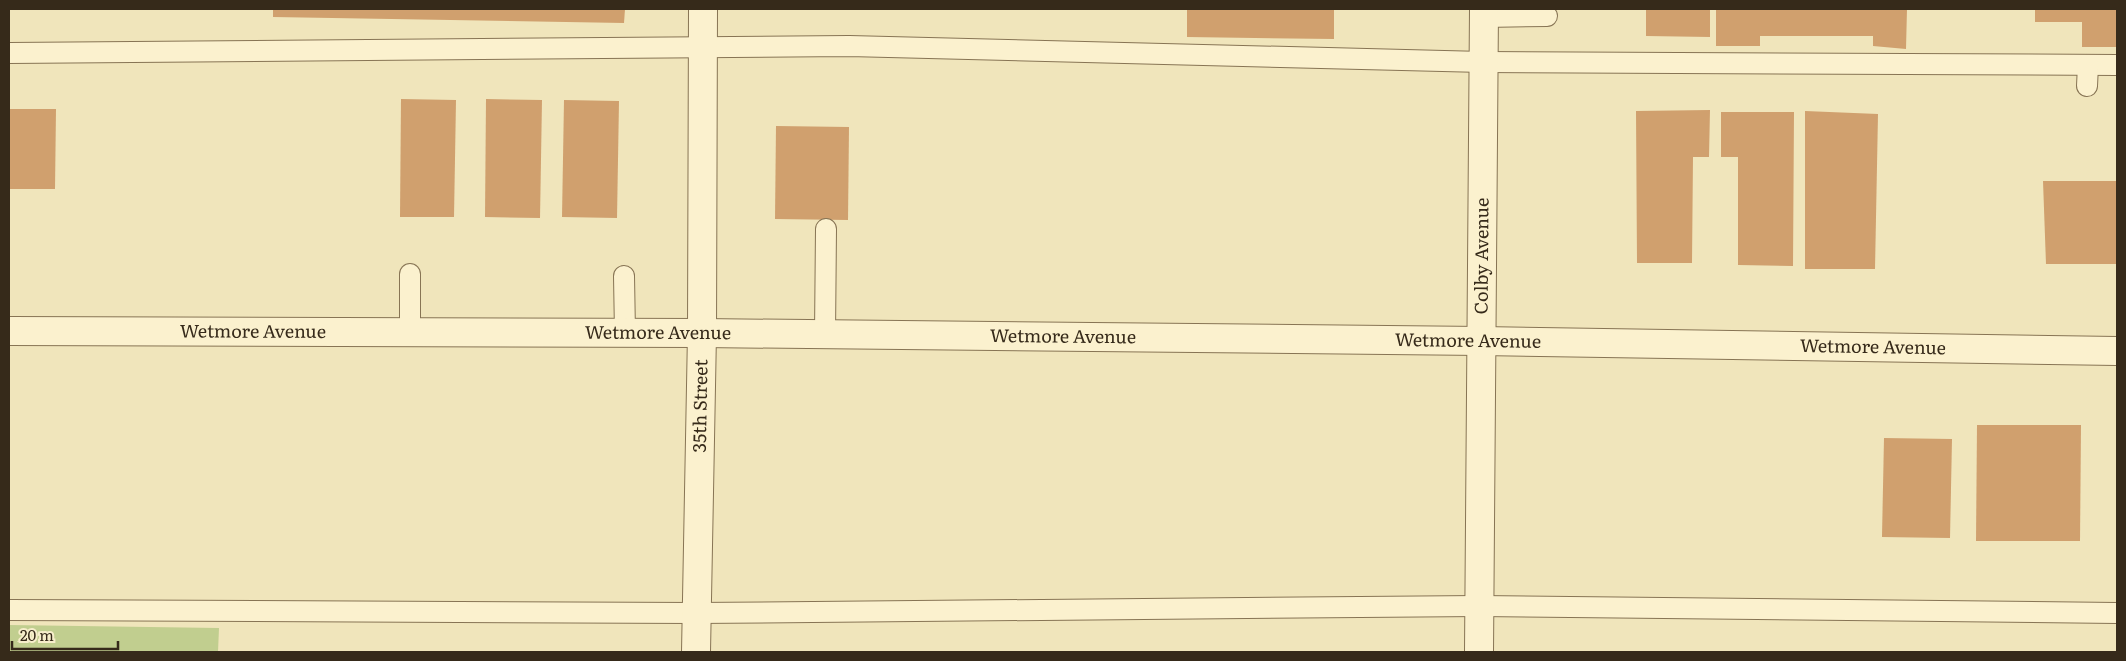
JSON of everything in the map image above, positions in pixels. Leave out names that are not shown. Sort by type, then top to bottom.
[{"type":"street","name":"35th Street","points":[[696,652],[695,613],[702,332],[703,9]]},
{"type":"street","name":"Colby Avenue","points":[[1479,652],[1484,13]]},
{"type":"street","name":"Wetmore Avenue","points":[[9,331],[702,332],[1481,340],[2117,351]]},
{"type":"lane","points":[[1484,13],[1547,16]]},
{"type":"lane","points":[[9,53],[849,46],[1483,62],[2117,65]]},
{"type":"lane","points":[[2087,86],[2088,65]]},
{"type":"lane","points":[[825,334],[826,229]]},
{"type":"lane","points":[[410,274],[410,332]]},
{"type":"lane","points":[[624,276],[625,333]]},
{"type":"lane","points":[[9,610],[695,613],[1479,606],[2117,613]]},
{"type":"green space","points":[[9,625],[219,628],[218,652],[9,652]]},
{"type":"building","points":[[273,9],[625,9],[624,23],[273,17]]},
{"type":"building","points":[[1187,9],[1334,9],[1334,39],[1187,37]]},
{"type":"building","points":[[1646,9],[1710,9],[1710,37],[1646,36]]},
{"type":"building","points":[[1716,9],[1907,9],[1906,49],[1873,46],[1873,36],[1760,36],[1760,46],[1716,46]]},
{"type":"building","points":[[2035,9],[2117,9],[2117,47],[2082,47],[2082,22],[2035,22]]},
{"type":"building","points":[[401,99],[456,100],[454,217],[400,217]]},
{"type":"building","points":[[486,99],[542,100],[540,218],[485,217]]},
{"type":"building","points":[[564,100],[619,101],[617,218],[562,217]]},
{"type":"building","points":[[9,109],[56,109],[55,189],[9,189]]},
{"type":"building","points":[[1710,110],[1709,157],[1693,157],[1692,263],[1637,263],[1636,111]]},
{"type":"building","points":[[1805,111],[1878,114],[1875,269],[1805,269]]},
{"type":"building","points":[[1721,112],[1794,112],[1793,266],[1738,265],[1738,157],[1721,157]]},
{"type":"building","points":[[776,126],[849,127],[848,220],[775,219]]},
{"type":"building","points":[[2043,181],[2117,181],[2117,264],[2046,264]]},
{"type":"building","points":[[1977,425],[2081,425],[2080,541],[1976,541]]},
{"type":"building","points":[[1884,438],[1952,439],[1950,538],[1882,537]]}]
